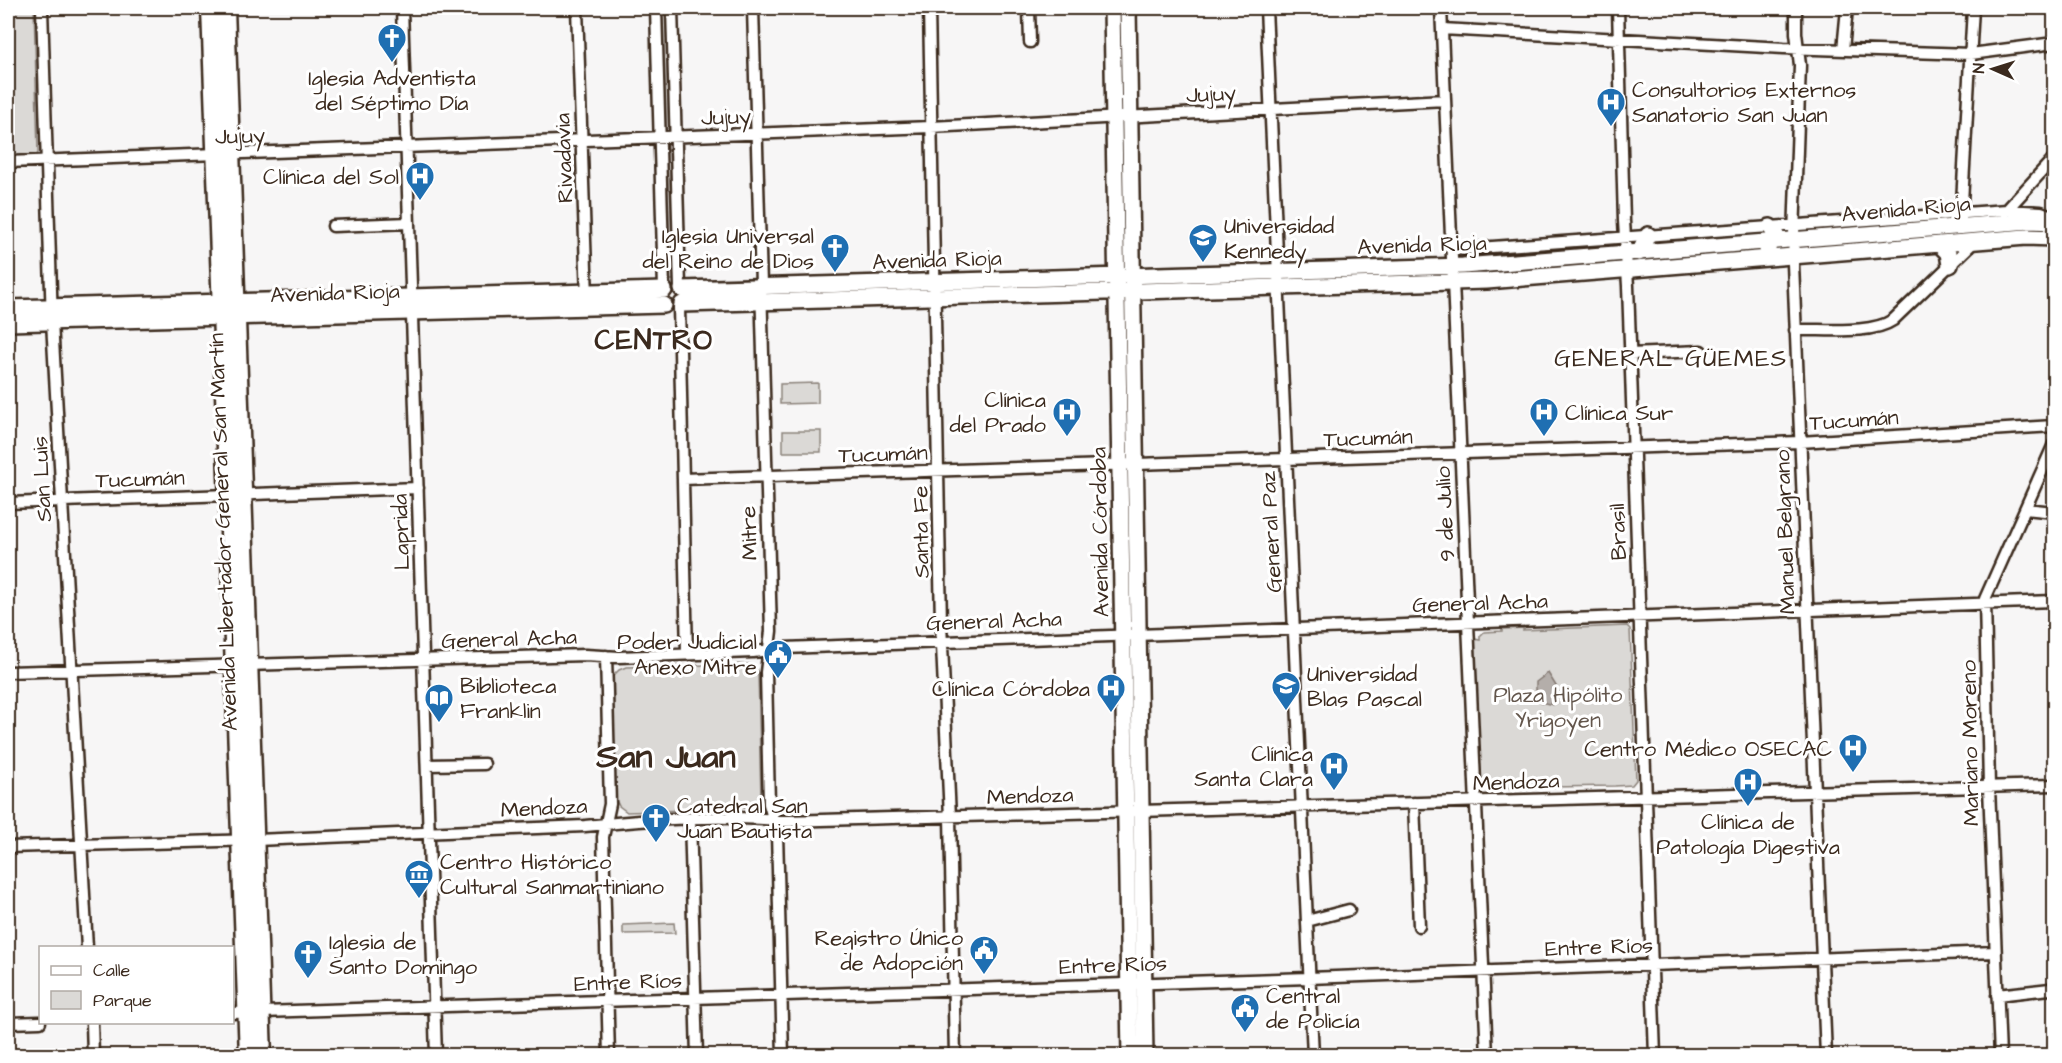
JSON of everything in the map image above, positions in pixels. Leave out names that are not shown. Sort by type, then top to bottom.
[{"type":"main road","name":"Avenida Libertador General San Martín","points":[[210,8],[223,155],[242,666],[248,840],[248,1056]]},
{"type":"main road","name":"Avenida Libertador General San Martín","points":[[223,155],[226,8]]},
{"type":"main road","name":"Avenida Córdoba","points":[[1112,8],[1114,117],[1125,276]]},
{"type":"main road","name":"Avenida Córdoba","points":[[1128,8],[1130,116],[1125,292],[1136,983],[1130,1056]]},
{"type":"main road","name":"Avenida Rioja","points":[[674,296],[761,302],[1279,288],[1452,274],[1506,264],[1640,248],[1782,235],[1859,235],[1961,220],[1993,224],[2050,220]]},
{"type":"main road","points":[[1903,247],[1915,238],[1952,235],[1961,220]]},
{"type":"main road","points":[[1976,240],[1994,231],[2022,229],[2050,220]]},
{"type":"main road","points":[[1750,260],[1764,253],[1782,235]]},
{"type":"main road","points":[[1793,256],[1798,250],[1847,243],[1859,235]]},
{"type":"main road","name":"Avenida Rioja","points":[[8,308],[51,314],[412,305],[674,296],[761,287],[1278,272],[1573,274],[2029,236],[2055,238]]},
{"type":"main road","points":[[1939,244],[1947,253],[1950,265]]},
{"type":"main road","points":[[1573,274],[1590,265],[1614,263],[1640,248],[1666,267]]},
{"type":"main road","name":"Avenida Rioja","points":[[8,323],[51,314]]},
{"type":"main road","name":"Avenida Córdoba","points":[[1136,983],[1145,1056]]},
{"type":"main road","name":"Avenida Libertador General San Martín","points":[[247,1012],[263,1056]]},
{"type":"street","name":"San Luis","points":[[42,8],[51,314],[87,946]]},
{"type":"street","name":"Laprida","points":[[402,8],[436,1056]]},
{"type":"street","name":"Rivadavia","points":[[577,8],[587,300]]},
{"type":"street","points":[[656,8],[660,138],[674,296],[683,479],[687,654]]},
{"type":"street","points":[[672,8],[676,137],[674,296]]},
{"type":"street","name":"Mitre","points":[[753,8],[771,631],[766,672],[769,804],[777,833],[783,1056]]},
{"type":"street","name":"Santa Fe","points":[[929,8],[942,642],[951,817],[955,1056]]},
{"type":"street","points":[[1029,8],[1030,42]]},
{"type":"street","name":"General Paz","points":[[1266,8],[1313,1056]]},
{"type":"street","name":"9 de Julio","points":[[1441,8],[1487,1056]]},
{"type":"street","name":"Brasil","points":[[1618,8],[1625,236],[1640,248],[1627,270],[1655,1056]]},
{"type":"street","name":"Manuel Belgrano","points":[[1796,8],[1800,65],[1782,235],[1793,256],[1826,1056]]},
{"type":"street","points":[[1843,50],[1847,8]]},
{"type":"street","points":[[1961,220],[1973,8]]},
{"type":"street","points":[[1442,29],[1798,49],[1970,54],[2055,43]]},
{"type":"street","name":"Jujuy","points":[[8,162],[931,127],[1445,100]]},
{"type":"street","points":[[1795,330],[1868,329],[1884,326],[1993,224],[2055,158]]},
{"type":"street","name":"Avenida Rioja","points":[[1782,235],[1961,220],[2007,210],[2040,212],[2050,220]]},
{"type":"street","points":[[333,226],[409,223]]},
{"type":"street","name":"Avenida Rioja","points":[[1451,249],[1625,236],[1640,248]]},
{"type":"street","points":[[1630,354],[1701,351]]},
{"type":"street","name":"Tucumán","points":[[683,479],[1800,442],[2055,426]]},
{"type":"street","name":"Mariano Moreno","points":[[2000,1056],[1989,787],[1985,599],[2055,444]]},
{"type":"street","name":"Tucumán","points":[[8,503],[418,488]]},
{"type":"street","points":[[2025,509],[2055,512]]},
{"type":"street","name":"General Acha","points":[[8,672],[687,654],[1294,628],[2055,601]]},
{"type":"street","points":[[606,656],[610,804],[603,837],[609,1056]]},
{"type":"street","points":[[427,765],[484,764]]},
{"type":"street","name":"Mendoza","points":[[8,847],[248,840],[752,817],[786,821],[951,817],[2055,785]]},
{"type":"street","points":[[1414,803],[1419,926]]},
{"type":"street","points":[[690,819],[697,1056]]},
{"type":"street","points":[[1307,921],[1349,910]]},
{"type":"street","name":"Entre Ríos","points":[[247,1012],[1310,978],[1995,952]]},
{"type":"street","points":[[1997,995],[2055,986]]},
{"type":"street","points":[[8,1023],[39,1022]]},
{"type":"street","points":[[92,1024],[93,1056]]},
{"type":"green space","points":[[8,8],[34,8],[38,153],[36,156],[8,157]]},
{"type":"green space","points":[[660,8],[667,8],[670,126],[667,129],[664,127]]},
{"type":"green space","points":[[671,151],[675,280],[669,280],[665,152]]},
{"type":"green space","points":[[818,383],[818,403],[780,404],[780,384]]},
{"type":"green space","points":[[783,431],[821,431],[821,452],[783,452]]},
{"type":"green space","name":"Plaza Hipólito Yrigoyen","points":[[1627,626],[1630,629],[1636,780],[1632,785],[1491,788],[1487,780],[1481,782],[1474,639],[1480,640],[1484,632],[1502,631],[1502,629]]},
{"type":"green space","points":[[750,664],[758,672],[761,800],[750,808],[627,812],[619,806],[616,800],[612,677],[626,667]]},
{"type":"green space","points":[[674,923],[675,933],[623,934],[623,925]]},
{"type":"shaded area","points":[[1548,673],[1564,699],[1553,705],[1541,702],[1536,694],[1536,682]]},
{"type":"place","name":"Iglesia Adventista del Séptimo Día","points":[[392,64]]},
{"type":"place","name":"Consultorios Externos Sanatorio San Juan","points":[[1611,128]]},
{"type":"place","name":"Clínica del Sol","points":[[420,202]]},
{"type":"place","name":"Universidad Kennedy","points":[[1203,264]]},
{"type":"place","name":"Iglesia Universal del Reino de Dios","points":[[835,274]]},
{"type":"place","name":"Clínica del Prado","points":[[1067,438]]},
{"type":"place","name":"Clínica Sur","points":[[1544,438]]},
{"type":"place","name":"Poder Judicial Anexo Mitre","points":[[778,680]]},
{"type":"place","name":"Universidad Blas Pascal","points":[[1286,712]]},
{"type":"place","name":"Clínica Córdoba","points":[[1111,714]]},
{"type":"place","name":"Biblioteca Franklin","points":[[439,724]]},
{"type":"place","name":"Centro Médico OSECAC","points":[[1853,774]]},
{"type":"place","name":"Clínica Santa Clara","points":[[1334,792]]},
{"type":"place","name":"Clínica de Patología Digestiva","points":[[1748,808]]},
{"type":"place","name":"Catedral San Juan Bautista","points":[[656,844]]},
{"type":"place","name":"Centro Histórico Cultural Sanmartiniano","points":[[419,900]]},
{"type":"place","name":"Registro Único de Adopción","points":[[984,976]]},
{"type":"place","name":"Iglesia de Santo Domingo","points":[[308,980]]},
{"type":"place","name":"Central de Policía","points":[[1245,1034]]},
{"type":"district","name":"CENTRO","points":[[654,339]]},
{"type":"district","name":"GENERAL GÜEMES","points":[[1671,358]]},
{"type":"district","name":"San Juan","points":[[666,755]]}]
